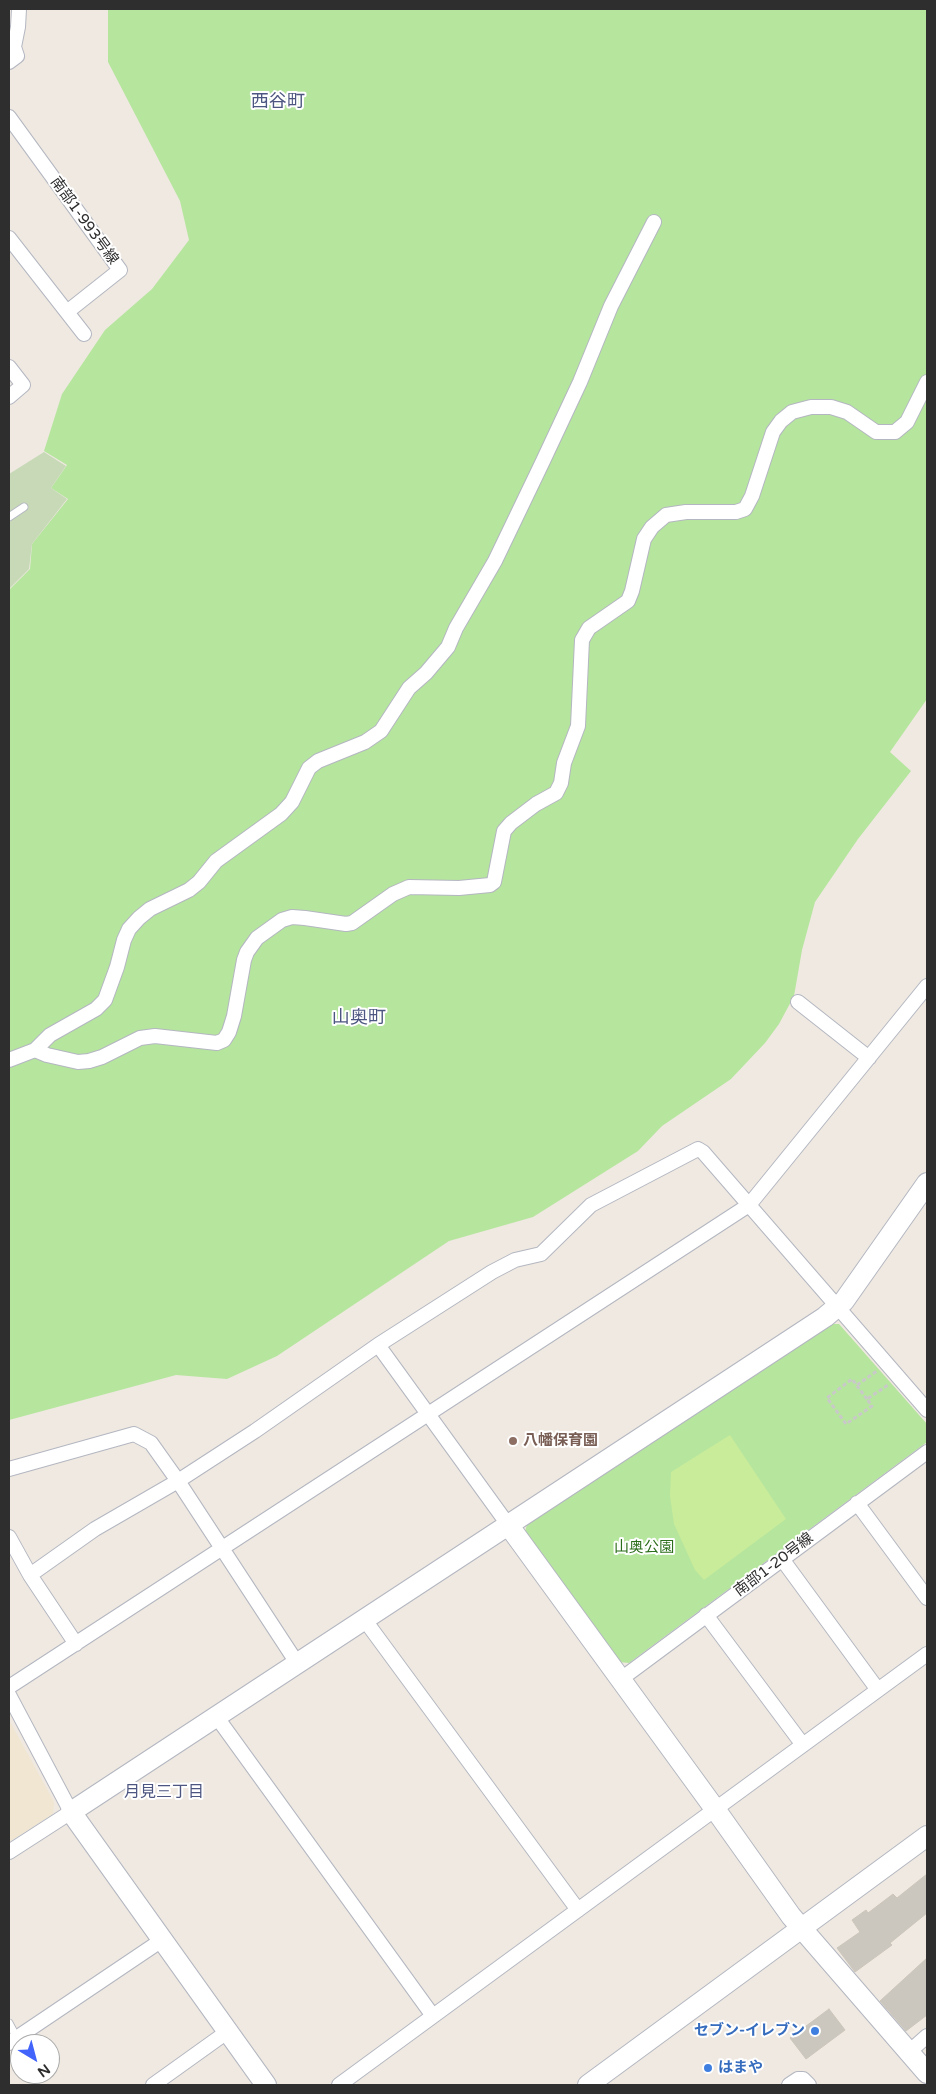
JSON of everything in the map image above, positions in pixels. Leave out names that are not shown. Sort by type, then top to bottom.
[{"type":"street","points":[[9,62],[17,56],[11,44],[18,27],[19,9]]},
{"type":"street","name":"南部1-993号線","points":[[9,117],[120,270],[67,312]]},
{"type":"street","points":[[9,1060],[35,1050],[50,1035],[96,1009],[104,1000],[129,929],[138,918],[150,909],[189,890],[199,882],[216,861],[282,814],[292,802],[309,768],[318,760],[365,742],[382,731],[409,688],[426,673],[448,647],[456,628],[495,561],[580,382],[611,306],[654,222]]},
{"type":"street","points":[[9,238],[84,334]]},
{"type":"street","points":[[9,368],[23,385],[9,397]]},
{"type":"street","points":[[35,1050],[54,1057],[78,1062],[102,1057],[140,1038],[155,1036],[217,1043],[224,1040],[232,1024],[247,952],[257,938],[282,920],[292,917],[346,924],[352,923],[393,894],[409,887],[459,888],[490,885],[494,882],[504,831],[511,822],[536,804],[556,793],[561,783],[564,763],[578,726],[582,640],[590,628],[628,601],[632,592],[644,539],[652,527],[666,515],[686,512],[736,512],[745,509],[752,496],[773,432],[781,421],[792,412],[811,407],[831,408],[847,412],[876,432],[895,432],[907,422],[927,382]]},
{"type":"street","points":[[9,1687],[749,1205],[927,986]]},
{"type":"street","points":[[798,1002],[869,1058]]},
{"type":"street","points":[[30,1575],[95,1529],[178,1481],[255,1431],[378,1345],[492,1272],[515,1260],[541,1254],[591,1205],[698,1149],[703,1152],[927,1410]]},
{"type":"street","points":[[9,1852],[509,1526],[825,1317],[844,1301],[927,1185]]},
{"type":"street","points":[[378,1345],[801,1928],[927,2073]]},
{"type":"street","points":[[9,1469],[134,1434],[152,1443],[297,1663]]},
{"type":"street","name":"南部1-20号線","points":[[621,1679],[927,1452]]},
{"type":"street","points":[[857,1504],[927,1598]]},
{"type":"street","points":[[9,1537],[30,1575],[76,1644]]},
{"type":"street","points":[[782,1559],[878,1690]]},
{"type":"street","points":[[706,1615],[803,1745]]},
{"type":"street","points":[[364,1619],[578,1910]]},
{"type":"street","points":[[339,2085],[927,1654]]},
{"type":"street","points":[[9,1695],[71,1812],[266,2085]]},
{"type":"street","points":[[216,1716],[433,2016]]},
{"type":"street","points":[[588,2085],[927,1836]]},
{"type":"street","points":[[22,2034],[162,1940]]},
{"type":"street","points":[[153,2085],[227,2032]]},
{"type":"street","points":[[909,2052],[927,2036]]},
{"type":"street","points":[[789,2085],[798,2079],[803,2079],[809,2085]]},
{"type":"lane","points":[[9,517],[24,507]]},
{"type":"path","points":[[857,1385],[887,1364]]},
{"type":"path","points":[[867,1399],[898,1377]]},
{"type":"path","points":[[852,1379],[867,1399],[872,1406],[846,1424],[827,1398],[852,1379]]},
{"type":"shaded area","points":[[9,1720],[54,1802],[53,1814],[9,1842]]},
{"type":"green space","points":[[108,9],[927,9],[927,699],[890,752],[911,771],[858,839],[815,902],[802,950],[794,996],[779,1024],[765,1043],[731,1079],[662,1126],[638,1151],[533,1217],[449,1241],[277,1356],[227,1379],[176,1375],[9,1420],[9,590],[30,569],[32,544],[68,499],[51,488],[67,465],[44,451],[62,394],[105,330],[152,289],[189,240],[180,201],[108,62]]},
{"type":"green space","points":[[44,452],[66,466],[51,488],[67,499],[32,544],[29,569],[9,589],[9,474]]},
{"type":"green space","name":"山奥公園","points":[[831,1324],[839,1324],[927,1424],[927,1442],[629,1663],[619,1662],[525,1532],[527,1524]]},
{"type":"green space","points":[[730,1435],[786,1519],[704,1580],[695,1570],[674,1524],[670,1496],[671,1472]]},
{"type":"building","points":[[927,1874],[927,1913],[890,1943],[892,1945],[855,1972],[837,1948],[860,1932],[852,1920],[866,1910],[868,1913],[893,1894],[897,1898]]},
{"type":"building","points":[[927,1958],[927,2015],[906,2031],[880,2001]]},
{"type":"building","points":[[829,2009],[845,2030],[806,2059],[790,2038]]},
{"type":"place","name":"八幡保育園","points":[[513,1441]]},
{"type":"place","name":"セブン-イレブン","points":[[815,2031]]},
{"type":"place","name":"はまや","points":[[708,2068]]},
{"type":"district","name":"西谷町","points":[[278,102]]},
{"type":"district","name":"山奥町","points":[[359,1018]]},
{"type":"district","name":"月見三丁目","points":[[164,1793]]}]
